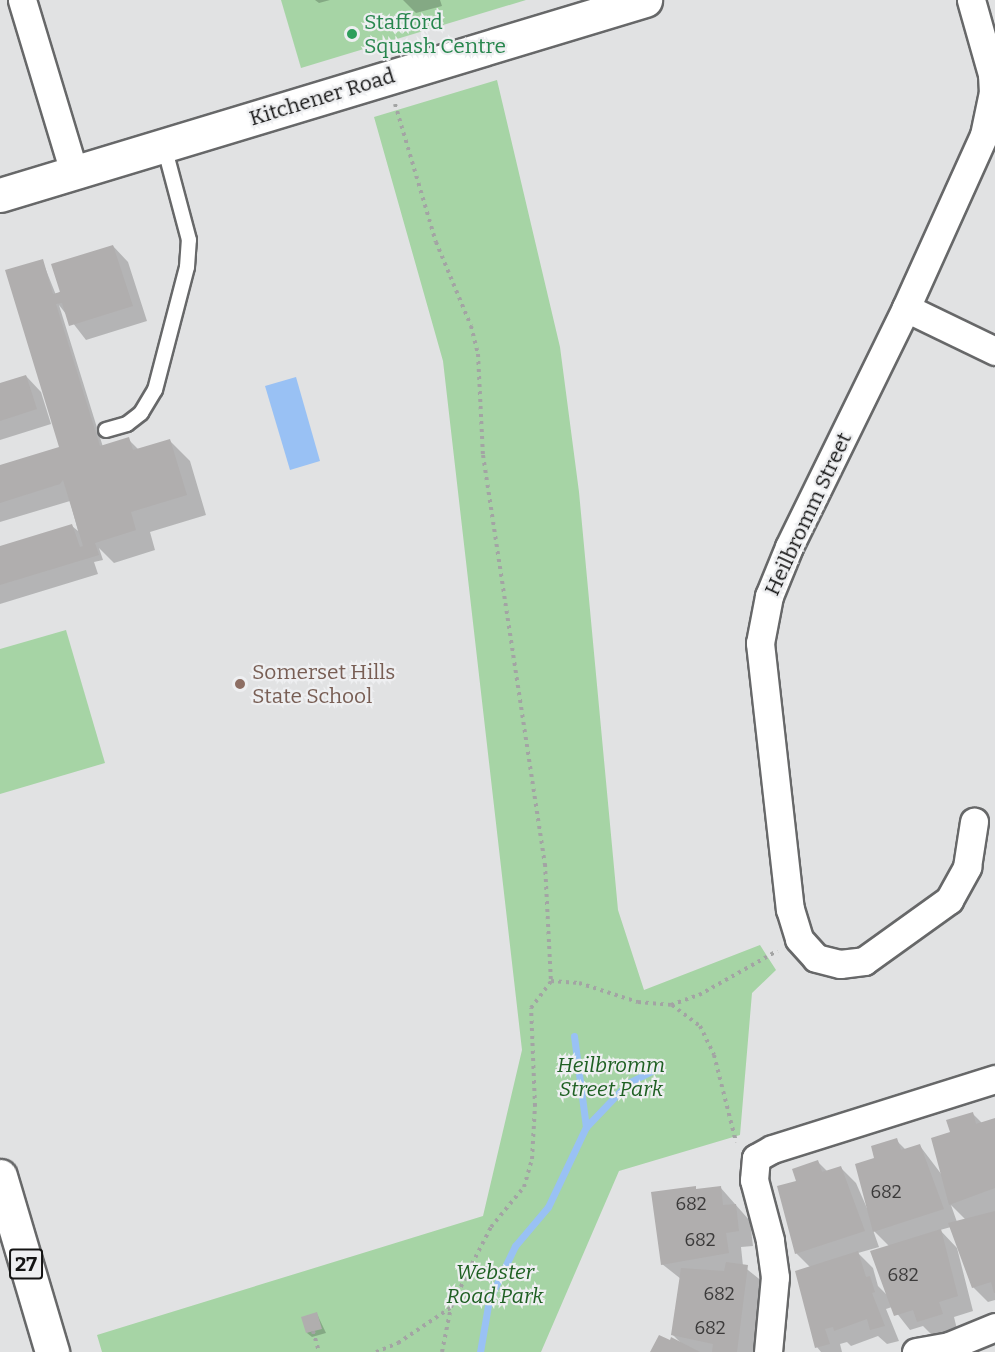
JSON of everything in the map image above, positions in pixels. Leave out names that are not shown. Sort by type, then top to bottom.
[{"type":"street","points":[[22,0],[74,172]]},
{"type":"street","name":"Kitchener Road","points":[[0,195],[645,0]]},
{"type":"street","name":"Heilbromm Street","points":[[970,0],[992,74],[991,109],[975,158],[906,308],[789,547],[762,620],[761,674],[790,909],[799,939],[816,958],[827,963],[853,964],[874,955],[949,900],[967,867],[974,822]]},
{"type":"street","points":[[906,308],[995,351]]},
{"type":"street","points":[[768,1352],[775,1277],[770,1240],[754,1180],[756,1158],[772,1149],[995,1080]]},
{"type":"street","name":"27","points":[[0,1176],[52,1352]]},
{"type":"street","points":[[916,1352],[949,1346],[995,1327]]},
{"type":"lane","points":[[106,430],[127,424],[141,413],[155,390],[187,267],[187,230],[164,146]]},
{"type":"path","points":[[387,77],[436,242],[471,326],[478,354],[483,455],[545,864],[551,981],[531,1008],[535,1106],[532,1160],[524,1187],[491,1227],[451,1307],[442,1352]]},
{"type":"path","points":[[551,981],[579,983],[638,1002],[671,1005],[699,995],[799,939]]},
{"type":"path","points":[[671,1005],[700,1026],[714,1055],[734,1130]]},
{"type":"path","points":[[376,1352],[398,1343],[451,1307]]},
{"type":"path","points":[[313,1331],[319,1352]]},
{"type":"green space","name":"Stafford Squash Centre","points":[[281,0],[526,0],[301,68]]},
{"type":"green space","name":"Heilbromm Street Park","points":[[497,80],[560,347],[579,492],[618,910],[644,990],[760,945],[776,970],[752,993],[740,1135],[619,1171],[541,1352],[102,1352],[97,1335],[483,1216],[522,1050],[443,361],[374,117]]},
{"type":"green space","points":[[66,630],[105,763],[0,794],[0,649]]},
{"type":"water","points":[[296,377],[320,461],[290,470],[265,386]]},
{"type":"building","points":[[113,245],[133,306],[69,326],[62,303],[56,304],[100,446],[129,437],[133,450],[170,439],[187,495],[131,512],[136,530],[95,543],[99,555],[0,585],[0,546],[72,524],[80,547],[83,546],[63,480],[60,484],[0,503],[0,465],[59,447],[5,270],[43,259],[53,294],[60,292],[51,264]]},
{"type":"building","points":[[26,375],[37,409],[0,421],[0,383]]},
{"type":"building","points":[[973,1112],[976,1124],[995,1118],[995,1188],[949,1205],[931,1138],[950,1132],[946,1120]]},
{"type":"building","points":[[897,1138],[901,1150],[920,1144],[944,1209],[873,1232],[855,1164],[874,1158],[871,1146]]},
{"type":"building","points":[[818,1160],[822,1172],[841,1166],[865,1231],[795,1254],[777,1186],[796,1181],[792,1169]]},
{"type":"building","points":[[696,1186],[696,1189],[721,1186],[723,1205],[736,1204],[739,1231],[726,1233],[729,1253],[661,1265],[651,1192]]},
{"type":"building","points":[[995,1211],[994,1293],[991,1282],[972,1288],[948,1223]]},
{"type":"building","points":[[941,1229],[958,1296],[939,1302],[943,1314],[917,1322],[913,1310],[894,1316],[870,1251]]},
{"type":"building","points":[[858,1251],[866,1277],[870,1276],[875,1292],[872,1293],[885,1326],[870,1330],[867,1319],[834,1331],[833,1327],[825,1329],[830,1344],[815,1348],[795,1271]]},
{"type":"building","points":[[726,1262],[748,1265],[737,1352],[712,1352],[713,1344],[671,1335],[681,1268],[724,1271]]},
{"type":"building","points":[[317,1312],[322,1329],[306,1333],[301,1317]]},
{"type":"building","points":[[659,1335],[670,1340],[671,1337],[700,1352],[650,1352]]},
{"type":"waterway","points":[[574,1036],[586,1127]]},
{"type":"waterway","points":[[480,1352],[489,1300],[515,1246],[548,1207],[586,1127],[628,1083],[658,1068]]},
{"type":"place","name":"Stafford Squash Centre","points":[[352,34]]},
{"type":"place","name":"Somerset Hills State School","points":[[240,684]]},
{"type":"park label","name":"Webster Road Park","points":[[495,1284]]}]
